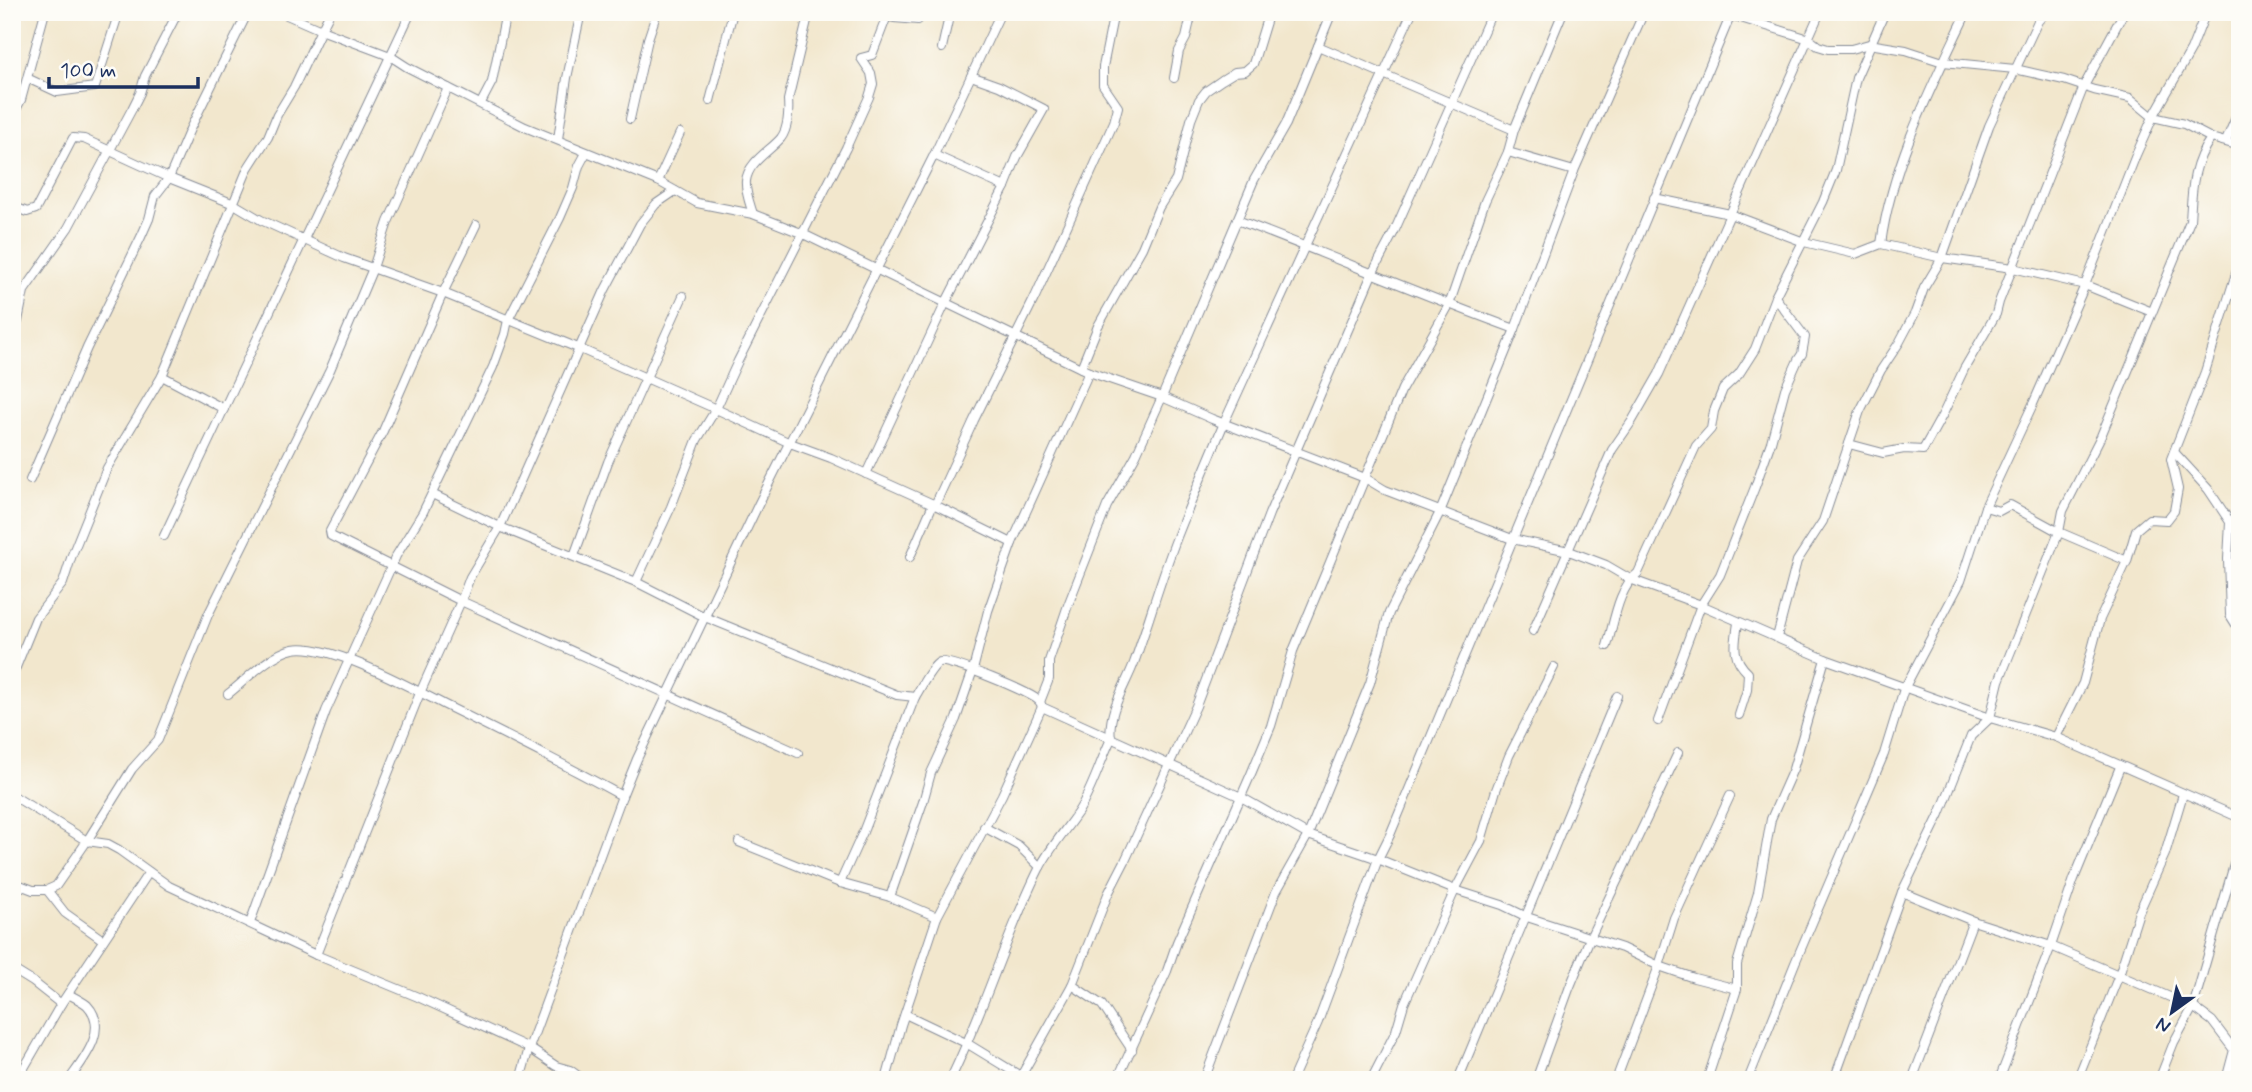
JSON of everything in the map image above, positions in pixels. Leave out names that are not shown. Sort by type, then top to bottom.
[{"type":"street","points":[[12,117],[21,100],[45,12]]},
{"type":"street","points":[[27,78],[57,92],[95,87],[120,12]]},
{"type":"street","points":[[12,335],[18,321],[24,291],[68,228],[132,109],[145,76],[178,12]]},
{"type":"street","points":[[30,480],[145,228],[155,196],[169,178],[248,12]]},
{"type":"street","points":[[280,12],[390,56],[525,127],[658,181],[697,203],[753,214],[801,233],[1085,370],[1162,397],[1365,478],[1385,490],[1440,512],[1512,538],[1569,551],[1606,565],[1630,579],[1701,605],[1738,623],[1903,689],[2056,737],[2240,818]]},
{"type":"street","points":[[12,677],[36,618],[64,583],[107,468],[162,376],[248,168],[268,137],[330,12]]},
{"type":"street","points":[[164,536],[411,12]]},
{"type":"street","points":[[481,103],[492,82],[506,12]]},
{"type":"street","points":[[558,139],[581,12]]},
{"type":"street","points":[[630,119],[648,39],[657,12]]},
{"type":"street","points":[[710,102],[733,12]]},
{"type":"street","points":[[753,214],[746,180],[750,169],[769,147],[782,137],[809,12]]},
{"type":"street","points":[[942,48],[950,12]]},
{"type":"street","points":[[520,1080],[529,1048],[622,796],[667,695],[934,155],[1001,12]]},
{"type":"street","points":[[910,557],[1016,337],[1114,122],[1118,107],[1104,85],[1103,67],[1114,12]]},
{"type":"street","points":[[1174,78],[1179,51],[1186,38],[1192,12]]},
{"type":"street","points":[[890,897],[931,773],[956,719],[973,670],[988,611],[1012,543],[1085,370],[1098,326],[1142,248],[1159,207],[1176,180],[1191,120],[1199,100],[1206,90],[1234,72],[1245,71],[1253,64],[1269,12]]},
{"type":"street","points":[[886,1080],[937,917],[1002,795],[1041,704],[1049,679],[1049,661],[1078,575],[1107,506],[1136,455],[1162,397],[1254,180],[1286,124],[1332,12]]},
{"type":"street","points":[[950,1080],[968,1044],[1019,913],[1040,867],[1080,810],[1111,739],[1109,727],[1114,709],[1134,664],[1177,537],[1224,423],[1412,12]]},
{"type":"street","points":[[905,1014],[968,1044],[1024,1078],[1072,985],[1108,894],[1196,706],[1252,556],[1296,452],[1372,274],[1394,232],[1492,12]]},
{"type":"street","points":[[1117,1080],[1167,971],[1177,942],[1271,726],[1293,651],[1402,389],[1449,305],[1485,201],[1508,152],[1514,130],[1563,12]]},
{"type":"street","points":[[1204,1080],[1276,892],[1308,835],[1370,683],[1390,613],[1440,512],[1515,329],[1574,170],[1644,12]]},
{"type":"street","points":[[1721,12],[1810,39],[1818,46],[1839,50],[1869,44],[1906,50],[1943,62],[2015,69],[2064,79],[2130,98],[2153,117],[2184,124],[2211,138],[2240,146]]},
{"type":"street","points":[[1533,631],[1612,450],[1658,374],[1820,12]]},
{"type":"street","points":[[1607,646],[1621,598],[1630,579],[1638,573],[1696,446],[1710,429],[1723,389],[1739,373],[1755,349],[1775,297],[1804,242],[1836,170],[1852,91],[1869,44],[1885,12]]},
{"type":"street","points":[[1881,244],[1889,196],[1916,125],[1967,12]]},
{"type":"street","points":[[1777,637],[1797,561],[1823,521],[1860,411],[1881,370],[1899,343],[1924,288],[1942,258],[1989,125],[2038,21],[2046,12]]},
{"type":"street","points":[[1850,444],[1883,453],[1904,449],[1923,450],[1964,369],[1996,314],[1998,302],[2084,86],[2124,12]]},
{"type":"street","points":[[1748,1080],[1884,754],[1903,689],[1961,581],[1985,506],[2085,285],[2153,117],[2191,50],[2206,12]]},
{"type":"street","points":[[1292,1080],[1318,1022],[1378,859],[1731,13]]},
{"type":"street","points":[[636,582],[671,507],[697,440],[716,409],[869,97],[873,84],[871,72],[861,58],[872,55],[886,14],[918,20]]},
{"type":"street","points":[[1318,46],[1514,130]]},
{"type":"street","points":[[866,474],[1017,157],[1044,109],[999,86],[971,76]]},
{"type":"street","points":[[12,882],[33,890],[47,890],[56,886],[132,769],[158,740],[208,615],[330,370],[373,268],[388,222],[448,88]]},
{"type":"street","points":[[2226,141],[2240,108]]},
{"type":"street","points":[[658,181],[680,133]]},
{"type":"street","points":[[12,206],[27,212],[36,209],[73,138],[84,139],[234,204],[261,220],[344,258],[443,293],[578,348],[790,443],[831,457],[1012,543]]},
{"type":"street","points":[[1834,1080],[1902,892],[1940,814],[1971,736],[1990,718],[1999,681],[2059,532],[2063,511],[2101,436],[2190,221],[2196,166],[2211,138]]},
{"type":"street","points":[[1508,152],[1574,170]]},
{"type":"street","points":[[250,923],[326,711],[348,660],[391,568],[432,495],[493,368],[508,320],[560,218],[586,153]]},
{"type":"street","points":[[934,155],[1005,187]]},
{"type":"street","points":[[316,955],[465,587],[500,527],[604,290],[640,224],[656,204],[675,191]]},
{"type":"street","points":[[1654,198],[1730,214],[1804,242],[1855,254],[1881,244],[1942,258],[2013,268],[2085,285],[2152,312]]},
{"type":"street","points":[[1237,220],[1515,329]]},
{"type":"street","points":[[476,225],[383,430],[330,531],[331,536],[461,601],[798,753]]},
{"type":"street","points":[[2056,737],[2083,683],[2100,619],[2127,561],[2136,530],[2150,519],[2167,520],[2174,511],[2178,489],[2171,459],[2205,373],[2240,261]]},
{"type":"street","points":[[574,556],[608,462],[683,296]]},
{"type":"street","points":[[1658,721],[1701,605],[1720,575],[1755,487],[1771,442],[1785,389],[1802,354],[1805,337],[1775,297]]},
{"type":"street","points":[[162,376],[224,408]]},
{"type":"street","points":[[2174,452],[2208,489],[2230,522],[2230,615],[2240,631]]},
{"type":"street","points":[[432,495],[500,527],[636,582],[705,617],[878,689],[915,697]]},
{"type":"street","points":[[1985,506],[1998,511],[2010,505],[2059,532],[2127,561]]},
{"type":"street","points":[[2230,522],[2240,521]]},
{"type":"street","points":[[1738,623],[1736,656],[1738,664],[1748,673],[1747,690],[1739,715]]},
{"type":"street","points":[[228,694],[266,662],[293,649],[315,650],[348,660],[420,693],[565,764],[622,796]]},
{"type":"street","points":[[1707,1080],[1737,989],[1737,964],[1758,893],[1771,819],[1793,769],[1825,659]]},
{"type":"street","points":[[840,883],[863,832],[915,697],[936,664],[943,661],[973,670],[1030,694],[1041,704],[1111,739],[1170,763],[1241,797],[1308,835],[1502,905],[1527,917],[1622,948],[1659,966],[1737,989]]},
{"type":"street","points":[[1371,1080],[1396,1031],[1404,1004],[1455,890],[1481,842],[1509,756],[1554,667]]},
{"type":"street","points":[[1458,1080],[1616,696]]},
{"type":"street","points":[[1536,1080],[1590,938],[1678,753]]},
{"type":"street","points":[[1999,1080],[2074,879],[2120,767]]},
{"type":"street","points":[[2077,1080],[2119,975],[2139,912],[2165,854],[2183,794]]},
{"type":"street","points":[[12,795],[87,841],[108,844],[119,850],[169,886],[316,955],[418,997],[529,1048],[584,1080]]},
{"type":"street","points":[[1616,1080],[1674,918],[1730,796]]},
{"type":"street","points":[[984,827],[1019,846],[1040,867]]},
{"type":"street","points":[[739,842],[840,883],[890,897],[937,917]]},
{"type":"street","points":[[2159,1080],[2174,1042],[2193,1007],[2240,844]]},
{"type":"street","points":[[17,1080],[61,1004],[149,872]]},
{"type":"street","points":[[47,890],[65,913],[103,940]]},
{"type":"street","points":[[1902,892],[1973,921],[2051,946],[2193,1007],[2213,1021],[2237,1051],[2226,1080]]},
{"type":"street","points":[[1912,1080],[1973,921]]},
{"type":"street","points":[[12,969],[61,1004]]},
{"type":"street","points":[[1072,985],[1102,1005],[1132,1051]]},
{"type":"street","points":[[68,994],[87,1005],[96,1020],[93,1045],[69,1080]]}]
